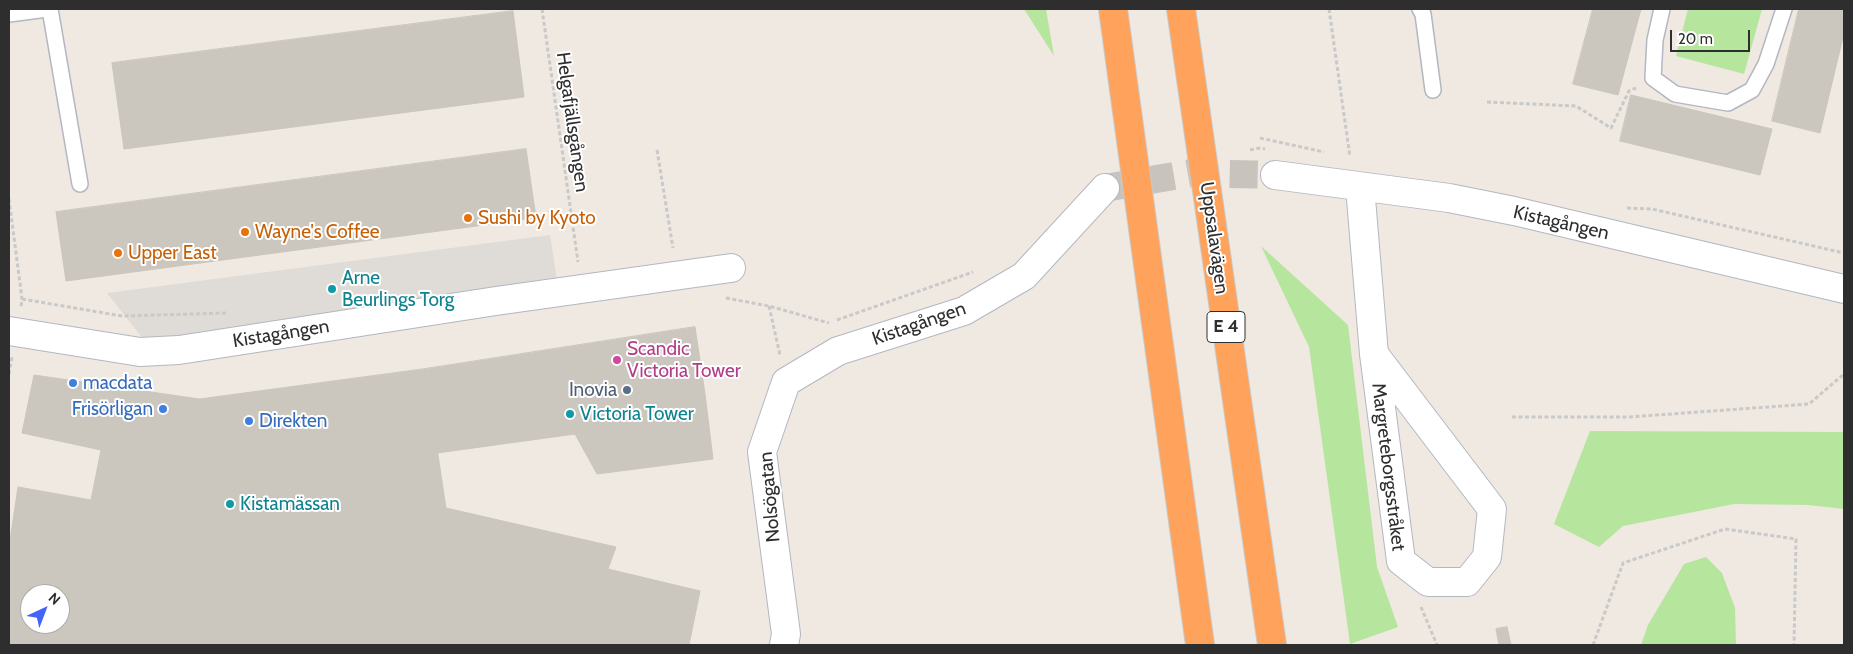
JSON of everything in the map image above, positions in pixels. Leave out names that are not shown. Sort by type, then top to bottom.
[{"type":"highway","points":[[1113,9],[1200,645]]},
{"type":"highway","name":"Uppsalavägen","points":[[1181,9],[1272,645]]},
{"type":"street","name":"Kistagången","points":[[1275,175],[1449,198],[1514,211],[1844,290]]},
{"type":"street","name":"Margreteborgsstråket","points":[[1360,187],[1374,354],[1401,561],[1428,582],[1467,582],[1487,557],[1492,509],[1374,354]]},
{"type":"street","name":"Kistagången","points":[[786,382],[838,351],[964,311],[1024,276],[1105,188]]},
{"type":"street","name":"Kistagången","points":[[9,331],[140,352],[180,350],[496,301],[731,268]]},
{"type":"street","name":"Nolsögatan","points":[[784,645],[786,634],[762,452],[786,382]]},
{"type":"lane","points":[[9,14],[49,9],[80,184]]},
{"type":"lane","points":[[1420,9],[1423,14],[1433,90]]},
{"type":"lane","points":[[1662,9],[1655,40],[1653,78],[1674,94],[1728,103],[1752,90],[1766,64],[1784,9]]},
{"type":"path","name":"Helgafjällsgången","points":[[542,9],[579,270]]},
{"type":"path","points":[[1329,9],[1350,162]]},
{"type":"path","points":[[1487,102],[1576,106],[1611,128],[1629,91]]},
{"type":"path","points":[[657,150],[674,253]]},
{"type":"path","points":[[9,199],[22,299],[122,316],[230,312]]},
{"type":"path","points":[[827,324],[974,272]]},
{"type":"path","points":[[769,306],[786,382]]},
{"type":"path","points":[[1512,417],[1629,416],[1808,404],[1844,374]]},
{"type":"path","points":[[1593,645],[1624,563],[1725,529],[1796,539],[1794,645]]},
{"type":"green space","points":[[1024,9],[1046,9],[1054,56]]},
{"type":"green space","points":[[1688,9],[1762,9],[1744,74],[1676,56]]},
{"type":"green space","points":[[1261,246],[1348,325],[1377,567],[1398,627],[1350,644],[1309,347]]},
{"type":"green space","points":[[1590,431],[1844,432],[1844,509],[1808,505],[1734,504],[1623,526],[1599,547],[1554,524]]},
{"type":"green space","points":[[1706,557],[1722,573],[1735,608],[1736,645],[1641,645],[1648,625],[1684,564]]},
{"type":"shaded area","name":"Arne Beurlings Torg","points":[[550,235],[558,286],[144,340],[107,293]]},
{"type":"building","points":[[1593,9],[1641,9],[1618,95],[1573,84]]},
{"type":"building","points":[[1799,9],[1844,9],[1844,33],[1820,133],[1772,121]]},
{"type":"building","points":[[513,11],[524,97],[124,149],[112,63]]},
{"type":"building","points":[[1631,95],[1772,129],[1760,175],[1620,141]]},
{"type":"building","points":[[526,149],[536,218],[66,281],[56,212]]},
{"type":"building","name":"Victoria Tower","points":[[695,327],[713,459],[597,474],[575,434],[437,453],[425,369]]},
{"type":"building","name":"Kistamässan","points":[[425,369],[446,508],[616,547],[608,569],[700,591],[689,645],[9,645],[9,547],[18,487],[91,500],[101,450],[22,433],[34,375],[199,399]]},
{"type":"building","points":[[1507,627],[1511,645],[1499,645],[1496,629]]},
{"type":"tunnel","points":[[1105,188],[1191,173],[1275,175]]},
{"type":"place","name":"Sushi by Kyoto","points":[[468,218]]},
{"type":"place","name":"Wayne's Coffee","points":[[245,232]]},
{"type":"place","name":"Upper East","points":[[118,253]]},
{"type":"place","name":"Arne Beurlings Torg","points":[[332,289]]},
{"type":"place","name":"Scandic Victoria Tower","points":[[617,360]]},
{"type":"place","name":"macdata","points":[[73,383]]},
{"type":"place","name":"Inovia","points":[[627,390]]},
{"type":"place","name":"Frisörligan","points":[[163,409]]},
{"type":"place","name":"Victoria Tower","points":[[570,414]]},
{"type":"place","name":"Direkten","points":[[249,421]]},
{"type":"place","name":"Kistamässan","points":[[230,504]]}]
